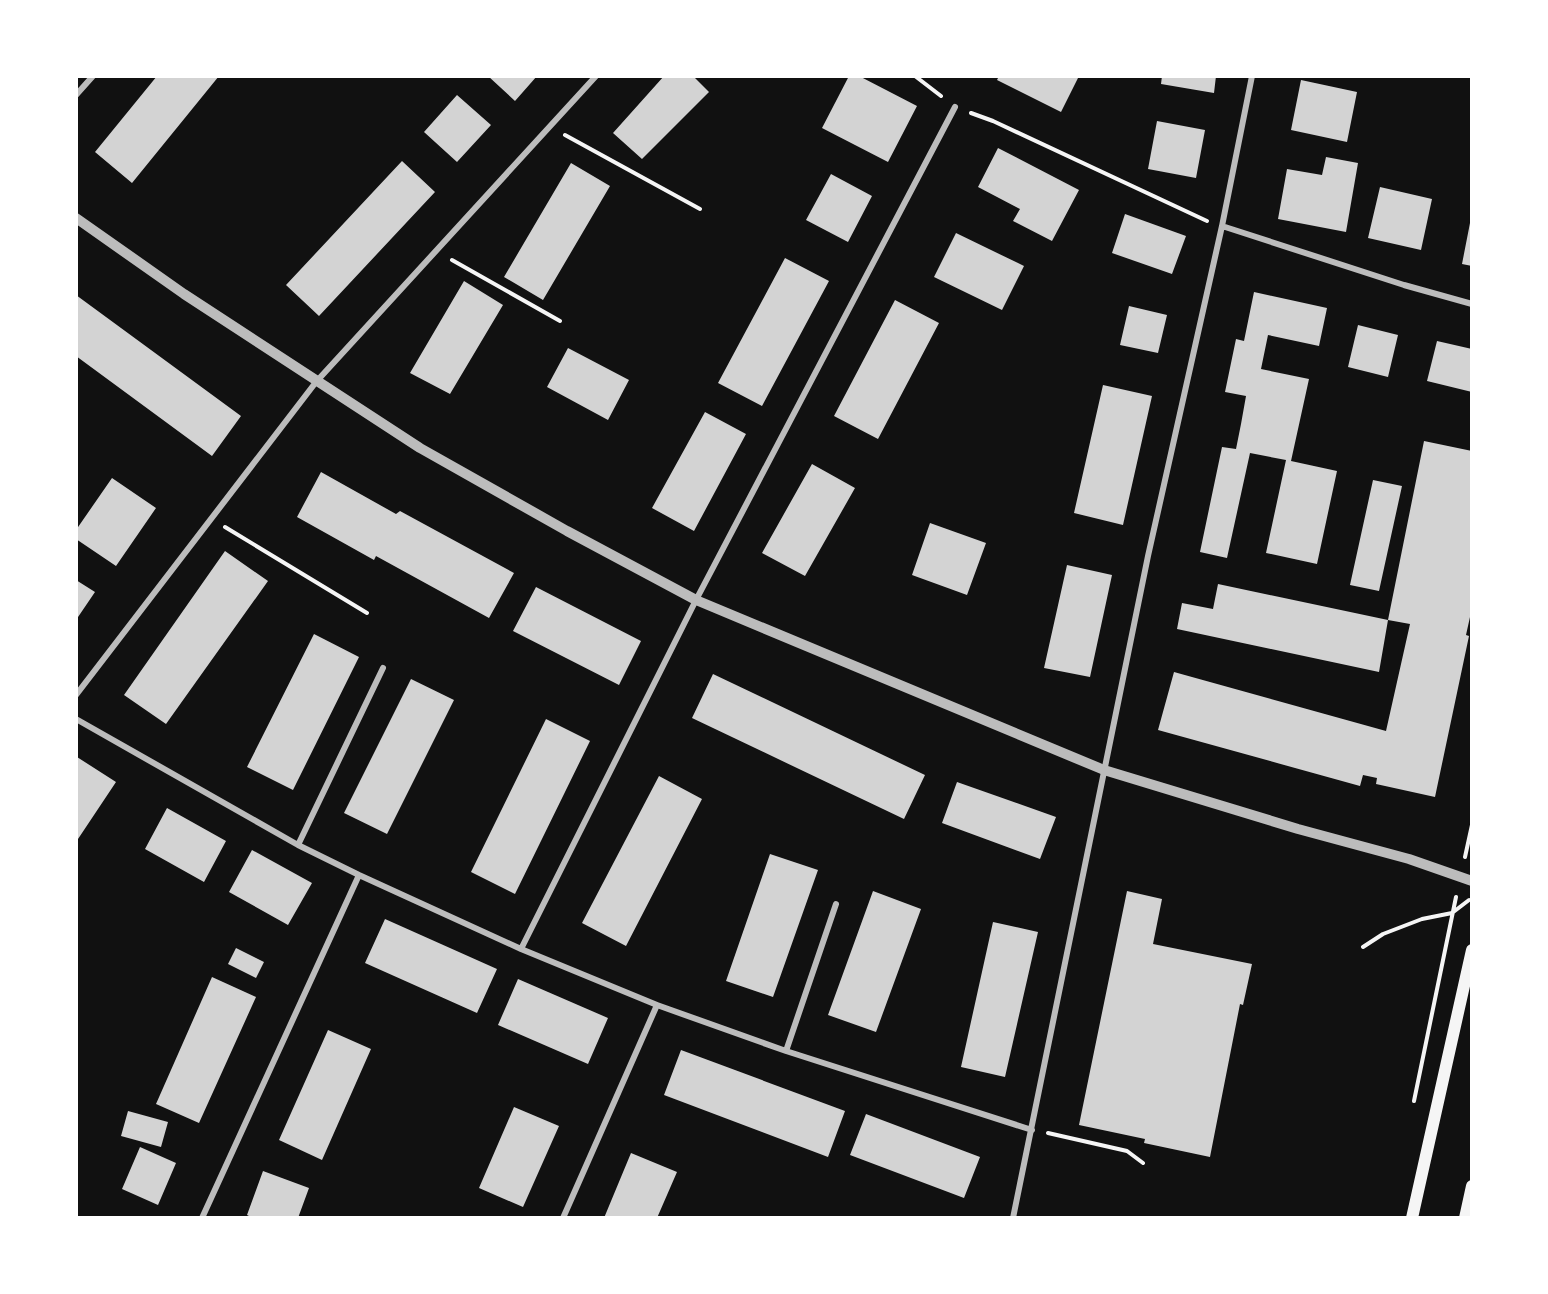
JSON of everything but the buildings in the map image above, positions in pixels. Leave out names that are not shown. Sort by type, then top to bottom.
[{"type":"main road","points":[[1412,1218],[1472,950]]},
{"type":"main road","points":[[1465,1218],[1472,1186]]},
{"type":"street","points":[[76,95],[93,76]]},
{"type":"street","points":[[76,695],[316,382],[596,76]]},
{"type":"street","points":[[1013,1218],[1148,556],[1222,226],[1252,76]]},
{"type":"street","points":[[521,949],[696,600],[955,106]]},
{"type":"street","points":[[76,218],[184,294],[420,448],[696,600],[1104,770],[1298,830],[1409,859],[1466,879]]},
{"type":"street","points":[[1222,226],[1404,285],[1472,304]]},
{"type":"street","points":[[298,845],[383,668]]},
{"type":"street","points":[[76,719],[298,845],[521,949],[657,1005],[786,1051],[1032,1130]]},
{"type":"street","points":[[202,1218],[359,875]]},
{"type":"street","points":[[786,1051],[836,904]]},
{"type":"street","points":[[563,1218],[657,1005]]},
{"type":"path","points":[[915,76],[955,106],[993,121],[1204,220],[1222,226]]},
{"type":"path","points":[[549,127],[700,209]]},
{"type":"path","points":[[436,250],[560,321]]},
{"type":"path","points":[[212,519],[367,613]]},
{"type":"path","points":[[1414,1101],[1452,913],[1466,879],[1472,825]]},
{"type":"path","points":[[1362,947],[1383,933],[1422,919],[1452,913],[1472,898]]},
{"type":"path","points":[[1032,1130],[1127,1151],[1143,1163]]}]
